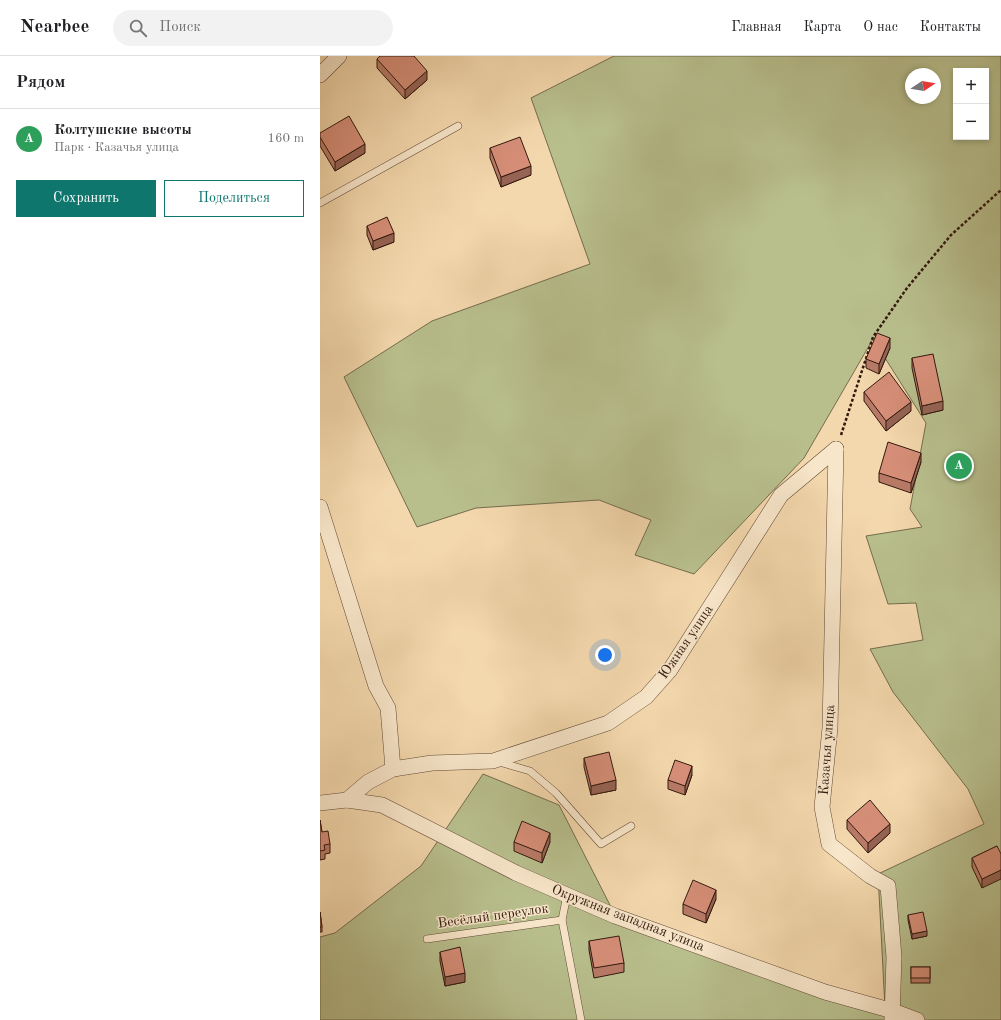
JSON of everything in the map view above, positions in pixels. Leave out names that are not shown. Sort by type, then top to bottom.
[{"type":"street","points":[[320,75],[339,56]]},
{"type":"street","name":"Южная улица","points":[[347,800],[368,782],[393,769],[432,763],[493,760],[608,723],[646,696],[670,670],[781,495],[836,448]]},
{"type":"street","name":"Казачья улица","points":[[836,448],[830,728],[822,807],[828,844],[870,876],[888,886],[894,957],[892,1015]]},
{"type":"street","points":[[320,507],[376,686],[388,708],[393,769]]},
{"type":"street","name":"Окружная западная улица","points":[[320,803],[347,800],[382,804],[516,873],[615,916],[825,992],[892,1015],[917,1020]]},
{"type":"lane","points":[[320,203],[458,126]]},
{"type":"lane","points":[[493,760],[530,771],[556,793],[601,844],[631,826]]},
{"type":"lane","name":"Весёлый переулок","points":[[427,939],[562,920],[566,895]]},
{"type":"lane","points":[[562,920],[581,1020]]},
{"type":"path","points":[[836,448],[873,337],[907,288],[952,235],[1001,190]]},
{"type":"green space","points":[[614,56],[1001,56],[1001,1020],[320,1020],[320,937],[335,933],[421,866],[483,774],[559,805],[612,909],[885,1008],[878,874],[984,824],[968,789],[893,692],[870,649],[923,640],[916,603],[888,604],[866,536],[922,527],[910,509],[926,423],[873,339],[804,458],[694,574],[635,555],[651,520],[599,500],[476,508],[417,527],[344,377],[432,321],[590,264],[531,98]]},
{"type":"building","points":[[380,56],[414,56],[427,71],[405,90],[377,59]]},
{"type":"building","points":[[349,116],[365,144],[335,162],[320,137],[320,133]]},
{"type":"building","points":[[520,137],[531,166],[501,177],[490,148]]},
{"type":"building","points":[[387,217],[394,233],[373,241],[367,226]]},
{"type":"building","points":[[877,333],[890,338],[879,364],[866,359]]},
{"type":"building","points":[[933,354],[943,401],[922,406],[912,358]]},
{"type":"building","points":[[889,372],[911,402],[886,421],[864,392]]},
{"type":"building","points":[[888,442],[921,453],[911,483],[879,473]]},
{"type":"building","points":[[609,752],[616,780],[591,786],[584,758]]},
{"type":"building","points":[[675,760],[692,766],[685,786],[668,780]]},
{"type":"building","points":[[870,800],[890,824],[868,843],[847,820]]},
{"type":"building","points":[[320,820],[322,832],[328,831],[330,844],[324,845],[325,850],[320,851]]},
{"type":"building","points":[[522,821],[550,833],[542,853],[514,842]]},
{"type":"building","points":[[997,846],[1001,854],[1001,870],[982,879],[972,858]]},
{"type":"building","points":[[693,880],[716,890],[706,914],[683,904]]},
{"type":"building","points":[[320,912],[322,927],[320,927]]},
{"type":"building","points":[[923,912],[927,931],[912,934],[908,915]]},
{"type":"building","points":[[619,936],[624,963],[594,968],[589,941]]},
{"type":"building","points":[[460,947],[465,973],[445,977],[440,952]]},
{"type":"building","points":[[911,967],[930,967],[930,978],[911,978]]},
{"type":"place","name":"Колтушские высоты","points":[[959,466]]}]
